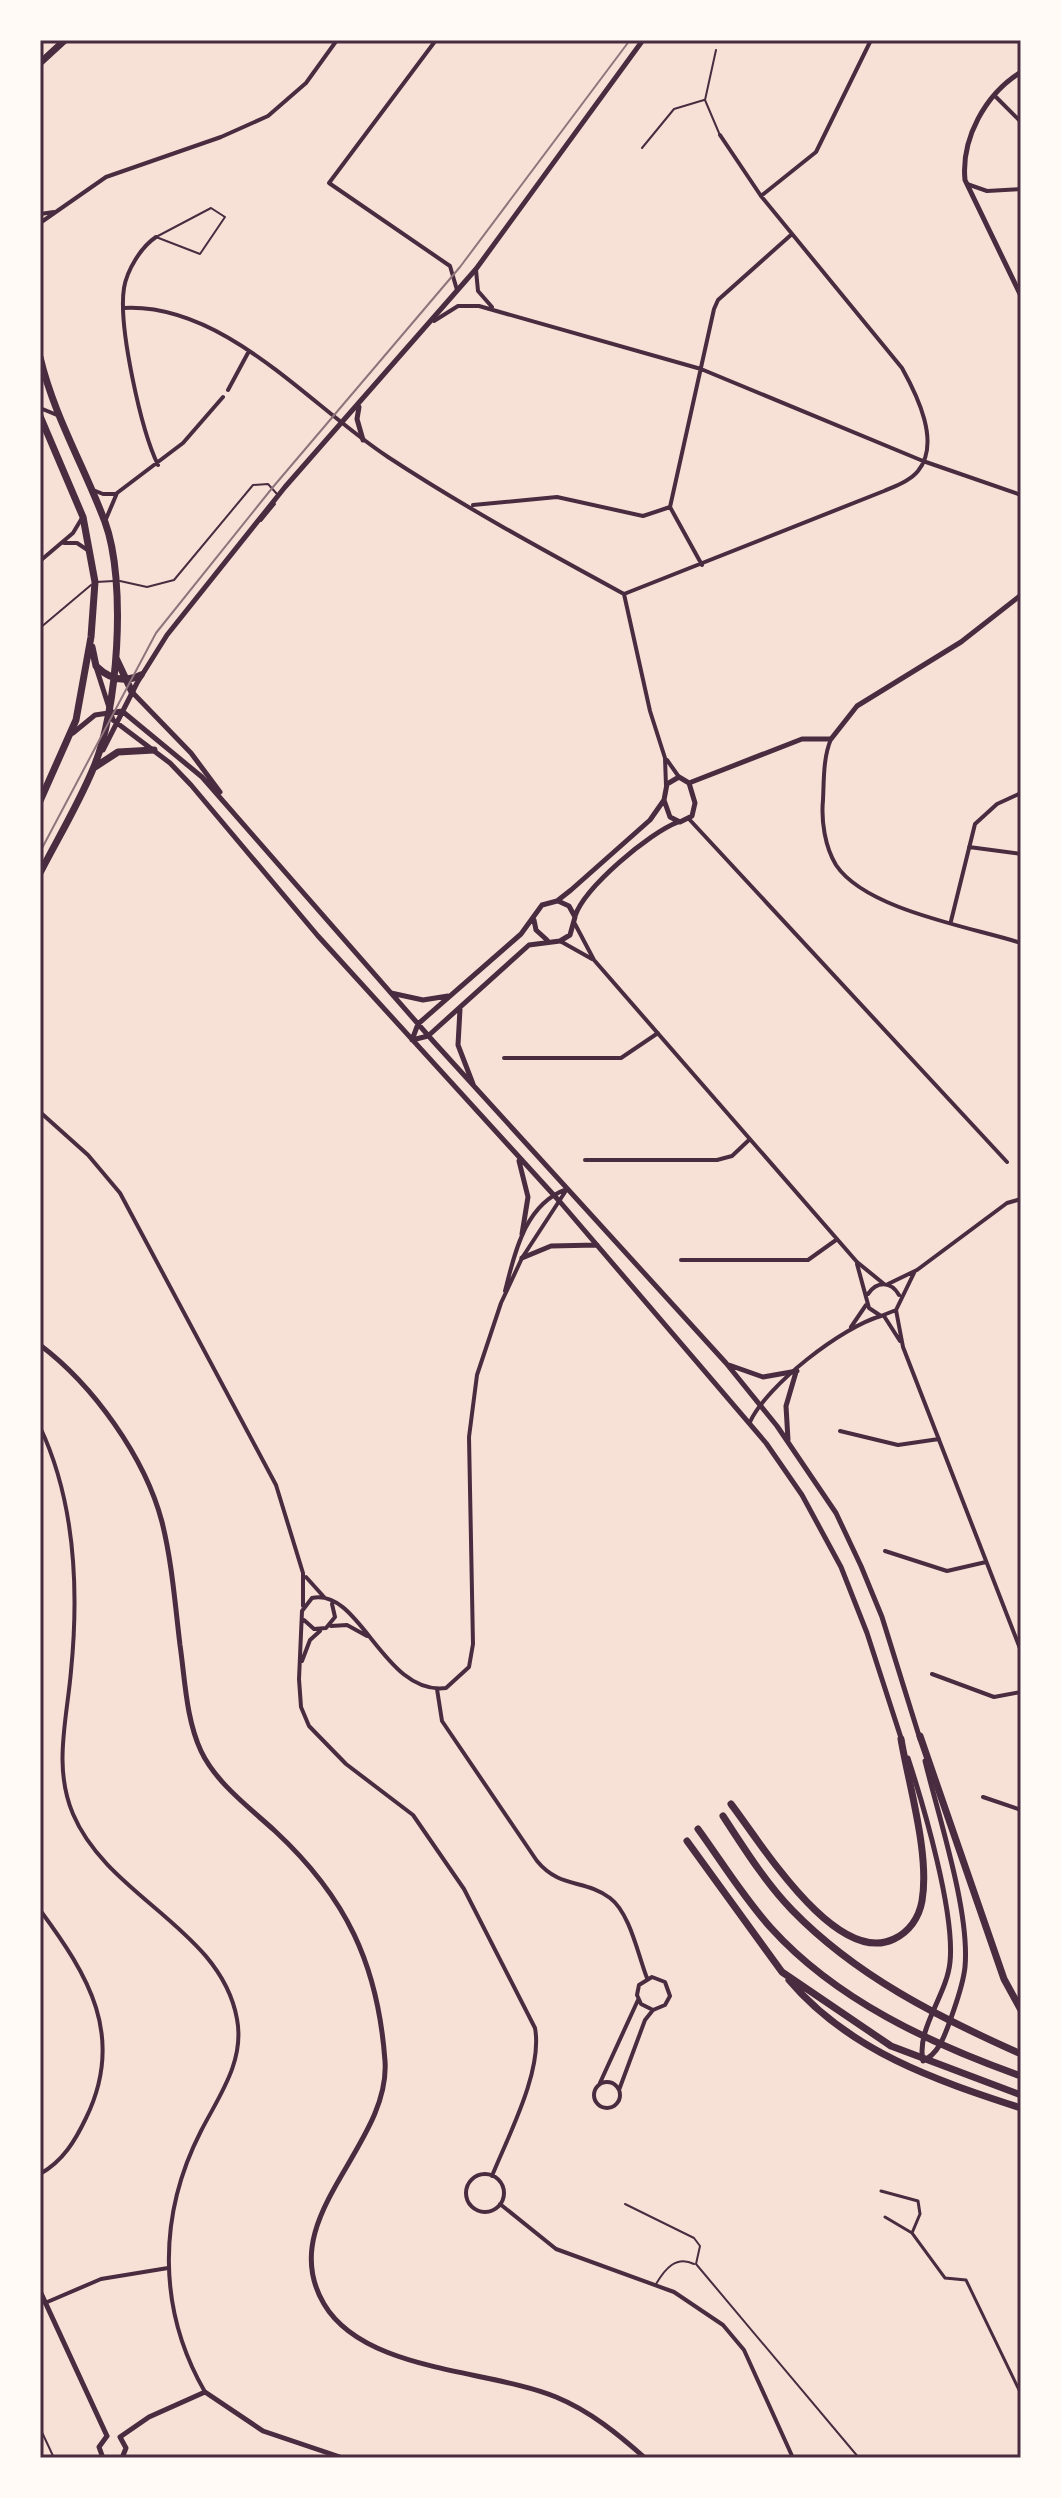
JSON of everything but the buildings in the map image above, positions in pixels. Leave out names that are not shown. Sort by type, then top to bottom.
[{"type":"main road","points":[[40,63],[65,40]]},
{"type":"main road","points":[[40,357],[59,416],[105,521],[116,581],[115,653],[108,712],[93,769],[40,873]]},
{"type":"main road","points":[[40,416],[83,517],[95,582],[91,637],[71,735],[40,801]]},
{"type":"main road","points":[[91,637],[96,666],[113,678],[124,680],[141,675]]},
{"type":"main road","points":[[115,653],[124,680],[132,692]]},
{"type":"main road","points":[[93,769],[112,754],[154,750]]},
{"type":"main road","points":[[920,1736],[1004,1979],[1021,2010]]},
{"type":"main road","points":[[731,1804],[808,1903],[842,1934],[874,1944],[895,1938],[915,1921],[922,1900],[920,1857],[901,1739]]},
{"type":"main road","points":[[723,1816],[790,1909],[845,1957],[927,2010],[1021,2054]]},
{"type":"main road","points":[[698,1829],[747,1900],[801,1957],[908,2028],[1021,2076]]},
{"type":"main road","points":[[687,1841],[782,1972],[827,2017],[888,2059],[924,2076],[1021,2108]]},
{"type":"main road","points":[[782,1972],[874,2036],[923,2061],[1021,2095]]},
{"type":"street","points":[[40,223],[97,181],[221,137],[268,116],[306,83],[337,40]]},
{"type":"street","points":[[436,40],[329,183],[450,266],[458,292]]},
{"type":"street","points":[[93,769],[141,675],[167,635],[277,496],[458,292],[643,40]]},
{"type":"street","points":[[761,196],[816,152],[871,40]]},
{"type":"street","points":[[1021,72],[996,97],[970,133],[964,165],[967,184],[1021,296]]},
{"type":"street","points":[[996,97],[1021,122]]},
{"type":"street","points":[[624,594],[884,491],[911,477],[923,461],[927,432],[913,387],[902,368],[761,196],[720,135]]},
{"type":"street","points":[[967,184],[987,191],[1021,189]]},
{"type":"street","points":[[40,214],[56,211]]},
{"type":"street","points":[[702,565],[670,507],[718,300],[792,234]]},
{"type":"street","points":[[156,237],[144,247],[126,281],[124,308],[133,382],[158,465]]},
{"type":"street","points":[[476,269],[481,297],[505,313]]},
{"type":"street","points":[[434,321],[462,305],[505,313],[701,369],[923,461],[1021,495]]},
{"type":"street","points":[[124,308],[157,309],[249,351],[286,375],[341,425],[363,440],[470,506],[624,594],[650,711],[665,758],[666,812],[678,822]]},
{"type":"street","points":[[228,390],[249,351]]},
{"type":"street","points":[[90,487],[103,494],[117,493],[158,465],[199,428],[223,397]]},
{"type":"street","points":[[359,405],[357,419],[363,440]]},
{"type":"street","points":[[40,408],[59,416]]},
{"type":"street","points":[[105,521],[117,493]]},
{"type":"street","points":[[470,506],[557,497],[643,516],[670,507]]},
{"type":"street","points":[[40,561],[62,544],[83,517]]},
{"type":"street","points":[[62,544],[77,543],[91,553]]},
{"type":"street","points":[[1021,595],[961,642],[857,706],[831,739],[822,807],[826,839],[836,865],[860,887],[892,904],[1021,943]]},
{"type":"street","points":[[96,666],[108,712],[116,723],[154,750],[191,785],[318,936],[553,1194],[750,1422],[802,1495],[841,1567],[867,1633],[922,1807],[947,1918],[950,1960],[945,1986],[922,2045],[923,2061]]},
{"type":"street","points":[[132,692],[191,753],[236,816]]},
{"type":"street","points":[[71,735],[86,719],[122,711],[176,753],[236,816],[478,1092],[726,1363],[788,1441],[836,1513],[882,1617],[920,1736],[964,1926],[965,1966],[961,1991],[936,2051],[923,2061]]},
{"type":"street","points":[[689,783],[802,739],[831,739]]},
{"type":"street","points":[[665,758],[679,777],[689,783],[695,803],[689,819]]},
{"type":"street","points":[[666,786],[679,777]]},
{"type":"street","points":[[951,921],[975,824],[983,813],[1021,793]]},
{"type":"street","points":[[412,1040],[418,1024],[534,920],[542,905],[557,901],[650,820],[664,800]]},
{"type":"street","points":[[560,941],[570,935],[581,902],[595,886],[649,839],[689,819]]},
{"type":"street","points":[[689,819],[1007,1162]]},
{"type":"street","points":[[969,847],[1021,854]]},
{"type":"street","points":[[557,901],[569,906],[594,960],[837,1240],[857,1262],[899,1297]]},
{"type":"street","points":[[534,920],[539,934],[548,940]]},
{"type":"street","points":[[412,1040],[428,1036],[529,945],[548,940],[560,941],[594,960]]},
{"type":"street","points":[[389,993],[423,1000],[452,995]]},
{"type":"street","points":[[460,1007],[458,1045],[478,1092]]},
{"type":"street","points":[[504,1058],[621,1058],[658,1033]]},
{"type":"street","points":[[40,1112],[88,1155],[120,1193],[276,1485],[303,1573],[299,1679],[301,1707],[309,1726],[346,1764],[413,1815],[464,1889],[530,2014],[537,2036],[533,2062],[492,2176]]},
{"type":"street","points":[[585,1160],[717,1160],[732,1156],[750,1139]]},
{"type":"street","points":[[303,1573],[328,1600],[356,1620],[407,1679],[437,1689],[446,1688],[463,1676],[472,1656],[470,1415],[481,1361],[522,1234],[528,1197],[517,1157]]},
{"type":"street","points":[[522,1234],[553,1194],[567,1189]]},
{"type":"street","points":[[501,1303],[522,1258],[544,1222],[561,1203],[567,1189]]},
{"type":"street","points":[[847,1331],[872,1288],[917,1270],[1007,1203],[1021,1199]]},
{"type":"street","points":[[681,1260],[808,1260],[837,1240]]},
{"type":"street","points":[[522,1258],[551,1246],[597,1245]]},
{"type":"street","points":[[857,1262],[872,1312],[883,1316],[903,1347]]},
{"type":"street","points":[[917,1270],[899,1297],[896,1310],[903,1347],[1021,1651]]},
{"type":"street","points":[[750,1422],[760,1405],[847,1331],[896,1310]]},
{"type":"street","points":[[40,1345],[75,1374],[96,1398],[134,1458],[156,1504],[166,1539],[191,1717],[201,1751],[230,1788],[313,1867],[330,1889],[356,1934],[370,1973],[383,2043],[385,2078],[377,2109],[314,2235],[312,2265],[318,2293],[338,2322],[370,2343],[396,2354],[556,2397],[600,2421],[645,2458]]},
{"type":"street","points":[[726,1363],[763,1377],[797,1371]]},
{"type":"street","points":[[788,1441],[786,1406],[797,1371]]},
{"type":"street","points":[[40,1427],[61,1477],[72,1565],[72,1669],[62,1756],[68,1797],[82,1832],[101,1862],[187,1936],[215,1968],[237,2020],[233,2071],[183,2169],[169,2230],[168,2268],[177,2326],[191,2367],[205,2392],[263,2431],[343,2458]]},
{"type":"street","points":[[840,1431],[898,1445],[939,1439]]},
{"type":"street","points":[[885,1551],[947,1571],[986,1562]]},
{"type":"street","points":[[303,1611],[312,1598],[328,1600]]},
{"type":"street","points":[[299,1679],[306,1648],[335,1617],[328,1600]]},
{"type":"street","points":[[303,1611],[311,1628],[347,1625],[372,1639]]},
{"type":"street","points":[[932,1674],[994,1697],[1021,1692]]},
{"type":"street","points":[[437,1689],[442,1721],[537,1861],[553,1878],[599,1892],[617,1904],[647,1978]]},
{"type":"street","points":[[983,1797],[1021,1810]]},
{"type":"street","points":[[40,1910],[72,1952],[91,1990],[97,2007],[102,2062],[95,2097],[77,2137],[58,2161],[40,2174]]},
{"type":"street","points":[[647,1978],[661,1979],[670,1991],[665,2005],[653,2010],[638,2032],[618,2102],[607,2108],[594,2097],[638,2000],[639,1985],[647,1978]]},
{"type":"street","points":[[638,2000],[644,2007],[653,2010]]},
{"type":"street","points":[[599,2085],[610,2083],[619,2090]]},
{"type":"street","points":[[481,2175],[492,2176],[504,2192],[500,2204],[483,2212],[475,2209],[467,2199],[470,2182],[481,2175]]},
{"type":"street","points":[[881,2191],[918,2201],[920,2214],[912,2233]]},
{"type":"street","points":[[500,2204],[556,2249],[656,2285],[698,2306],[738,2341],[793,2458]]},
{"type":"street","points":[[885,2217],[912,2233],[945,2278],[966,2280],[1021,2394]]},
{"type":"street","points":[[45,2303],[101,2279],[168,2268]]},
{"type":"street","points":[[40,2291],[107,2436]]},
{"type":"street","points":[[107,2436],[120,2437],[149,2417],[205,2392]]},
{"type":"street","points":[[101,2457],[99,2447],[107,2436]]},
{"type":"street","points":[[120,2437],[126,2448],[123,2458]]},
{"type":"lane","points":[[716,50],[705,100],[720,135]]},
{"type":"lane","points":[[642,148],[674,109],[683,103],[705,100]]},
{"type":"lane","points":[[211,208],[225,217],[200,254],[156,237],[211,208]]},
{"type":"lane","points":[[40,628],[65,603],[95,582],[116,581],[147,587],[174,580],[253,485],[268,484],[277,496]]},
{"type":"lane","points":[[625,2204],[694,2238],[700,2246],[696,2264]]},
{"type":"lane","points":[[656,2285],[671,2264],[688,2261],[696,2264],[859,2458]]},
{"type":"lane","points":[[40,2428],[54,2458]]},
{"type":"tram line","points":[[40,852],[156,633],[273,487],[460,267],[630,40]]}]
